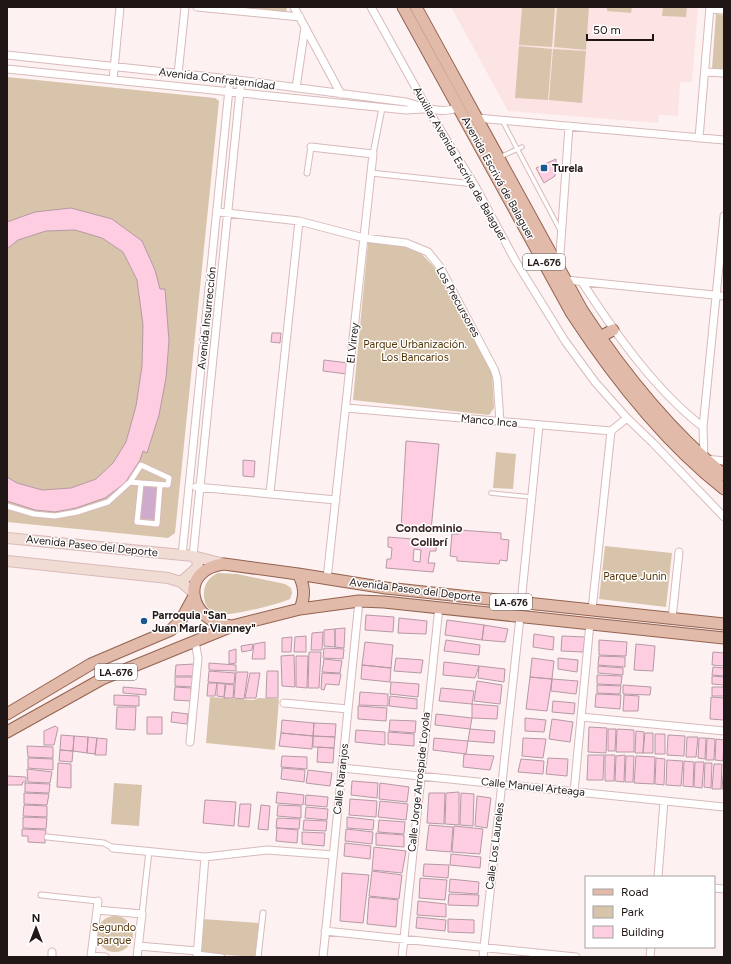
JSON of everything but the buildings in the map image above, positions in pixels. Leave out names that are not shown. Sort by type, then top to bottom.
[{"type":"main road","name":"Avenida Escrivá de Balaguer","points":[[403,7],[459,106],[572,314],[602,360],[640,406],[701,462],[724,475]]},
{"type":"main road","name":"Avenida Escrivá de Balaguer","points":[[416,7],[559,268],[600,338],[639,389],[724,489]]},
{"type":"main road","points":[[600,338],[613,330]]},
{"type":"main road","name":"Avenida Paseo del Deporte","points":[[7,538],[193,556],[224,564]]},
{"type":"main road","points":[[181,582],[198,567],[197,560],[193,556]]},
{"type":"main road","points":[[7,561],[168,578],[181,582],[194,594]]},
{"type":"main road","name":"LA-676","points":[[232,626],[221,626],[207,618],[197,606],[194,594],[195,584],[203,572],[215,565],[224,564],[298,574]]},
{"type":"main road","points":[[298,574],[304,588],[304,595],[300,609]]},
{"type":"main road","name":"Avenida Paseo del Deporte","points":[[298,574],[386,588],[724,624]]},
{"type":"main road","name":"LA-676","points":[[7,714],[91,664],[171,630],[181,620],[194,594]]},
{"type":"main road","name":"Avenida Paseo del Deporte","points":[[300,609],[359,601],[590,623],[724,638]]},
{"type":"main road","name":"LA-676","points":[[7,732],[102,679],[232,626],[300,609]]},
{"type":"street","points":[[114,80],[120,7]]},
{"type":"street","points":[[178,74],[185,7]]},
{"type":"street","points":[[197,7],[300,17]]},
{"type":"street","points":[[294,7],[341,94]]},
{"type":"street","name":"Auxiliar Avenida Escriva de Balaguer","points":[[371,7],[427,108],[474,184],[515,260],[565,341],[596,382],[627,418],[724,517]]},
{"type":"street","points":[[699,138],[710,8],[724,10]]},
{"type":"street","points":[[296,88],[305,27]]},
{"type":"street","name":"Avenida Confraternidad","points":[[7,55],[230,79],[406,102],[427,108],[446,111],[459,106]]},
{"type":"street","name":"Avenida Confraternidad","points":[[7,69],[382,108],[406,110],[427,108]]},
{"type":"street","points":[[704,72],[724,74]]},
{"type":"street","name":"Avenida Insurrección","points":[[182,556],[218,212],[230,79]]},
{"type":"street","name":"Avenida Insurrección","points":[[193,556],[241,81]]},
{"type":"street","name":"El Virrey","points":[[327,579],[373,154],[382,108]]},
{"type":"street","points":[[477,118],[724,140]]},
{"type":"street","points":[[559,268],[569,126]]},
{"type":"street","points":[[306,173],[311,147],[373,154]]},
{"type":"street","points":[[371,173],[474,184]]},
{"type":"street","name":"Los Precursores","points":[[218,212],[299,221],[364,238],[406,243],[428,252],[434,259],[494,369],[497,378],[500,422]]},
{"type":"street","points":[[724,216],[703,427],[701,462],[724,461]]},
{"type":"street","points":[[270,493],[299,221]]},
{"type":"street","points":[[566,280],[724,296]]},
{"type":"street","points":[[582,282],[613,330],[681,410],[703,427]]},
{"type":"street","name":"Manco Inca","points":[[346,408],[611,431]]},
{"type":"street","points":[[592,610],[611,431],[627,418]]},
{"type":"street","points":[[521,603],[539,425]]},
{"type":"street","points":[[7,506],[34,514],[55,516],[77,512],[108,502],[130,482],[142,465],[169,478],[168,486],[130,482]]},
{"type":"street","points":[[141,483],[137,522],[157,524],[160,485]]},
{"type":"street","points":[[189,486],[336,500]]},
{"type":"street","points":[[672,619],[679,552]]},
{"type":"street","name":"Calle Naranjos","points":[[322,957],[359,601]]},
{"type":"street","name":"Calle Jorge Arrospide Loyola","points":[[402,957],[439,608]]},
{"type":"street","name":"Calle Los Laureles","points":[[483,957],[520,617]]},
{"type":"street","points":[[574,792],[590,623]]},
{"type":"street","points":[[190,742],[198,658],[195,642]]},
{"type":"street","points":[[284,703],[348,708]]},
{"type":"street","points":[[581,717],[724,731]]},
{"type":"street","name":"Calle Manuel Arteaga","points":[[342,768],[724,807]]},
{"type":"street","points":[[658,876],[664,801]]},
{"type":"street","points":[[47,837],[104,843],[113,848],[204,857],[267,850],[333,855]]},
{"type":"street","points":[[137,957],[149,852]]},
{"type":"street","points":[[197,954],[204,857]]},
{"type":"street","points":[[41,895],[98,901],[91,956],[105,957]]},
{"type":"street","points":[[97,910],[142,914]]},
{"type":"street","points":[[258,957],[263,913]]},
{"type":"street","points":[[325,931],[576,957]]},
{"type":"street","points":[[138,946],[222,957]]},
{"type":"lane","points":[[502,120],[562,232]]},
{"type":"lane","points":[[499,157],[522,147]]},
{"type":"lane","points":[[490,493],[532,497]]},
{"type":"shaded area","points":[[451,7],[698,7],[692,82],[680,82],[678,116],[659,115],[658,123],[508,111]]},
{"type":"shaded area","points":[[143,486],[159,488],[155,520],[139,518]]},
{"type":"green space","points":[[231,7],[287,7],[286,12]]},
{"type":"green space","points":[[522,7],[555,7],[552,47],[519,45]]},
{"type":"green space","points":[[557,7],[589,7],[586,50],[554,47]]},
{"type":"green space","points":[[607,7],[632,7],[631,13],[607,11]]},
{"type":"green space","points":[[663,7],[687,7],[686,17],[662,16]]},
{"type":"green space","points":[[716,14],[724,15],[724,70],[712,69]]},
{"type":"green space","points":[[519,46],[552,49],[548,100],[515,98]]},
{"type":"green space","points":[[553,49],[586,51],[582,103],[549,100]]},
{"type":"green space","points":[[7,77],[215,98],[219,101],[175,533],[168,538],[7,522]]},
{"type":"green space","name":"Parque Urbanización. Los Bancarios","points":[[368,243],[405,246],[418,250],[434,267],[492,372],[494,408],[489,415],[353,400]]},
{"type":"green space","points":[[496,452],[516,454],[513,489],[493,488]]},
{"type":"green space","name":"Parque Junin","points":[[605,546],[672,553],[666,607],[599,599]]},
{"type":"green space","points":[[218,573],[237,574],[285,584],[291,588],[292,593],[290,599],[254,610],[232,614],[214,613],[206,605],[204,590],[207,582]]},
{"type":"green space","points":[[210,697],[253,700],[259,698],[279,699],[275,750],[206,743]]},
{"type":"green space","points":[[114,783],[142,785],[139,826],[111,824]]},
{"type":"green space","name":"Segundo parque","points":[[115,916],[128,921],[133,934],[128,947],[115,952],[102,947],[97,934],[102,921]]},
{"type":"green space","points":[[202,919],[259,923],[256,957],[199,953]]},
{"type":"place","name":"Turela","points":[[544,168]]},
{"type":"place","name":"Parroquia \"San Juan María Vianney\"","points":[[144,621]]},
{"type":"district","name":"Condominio Colibrí","points":[[429,535]]}]
